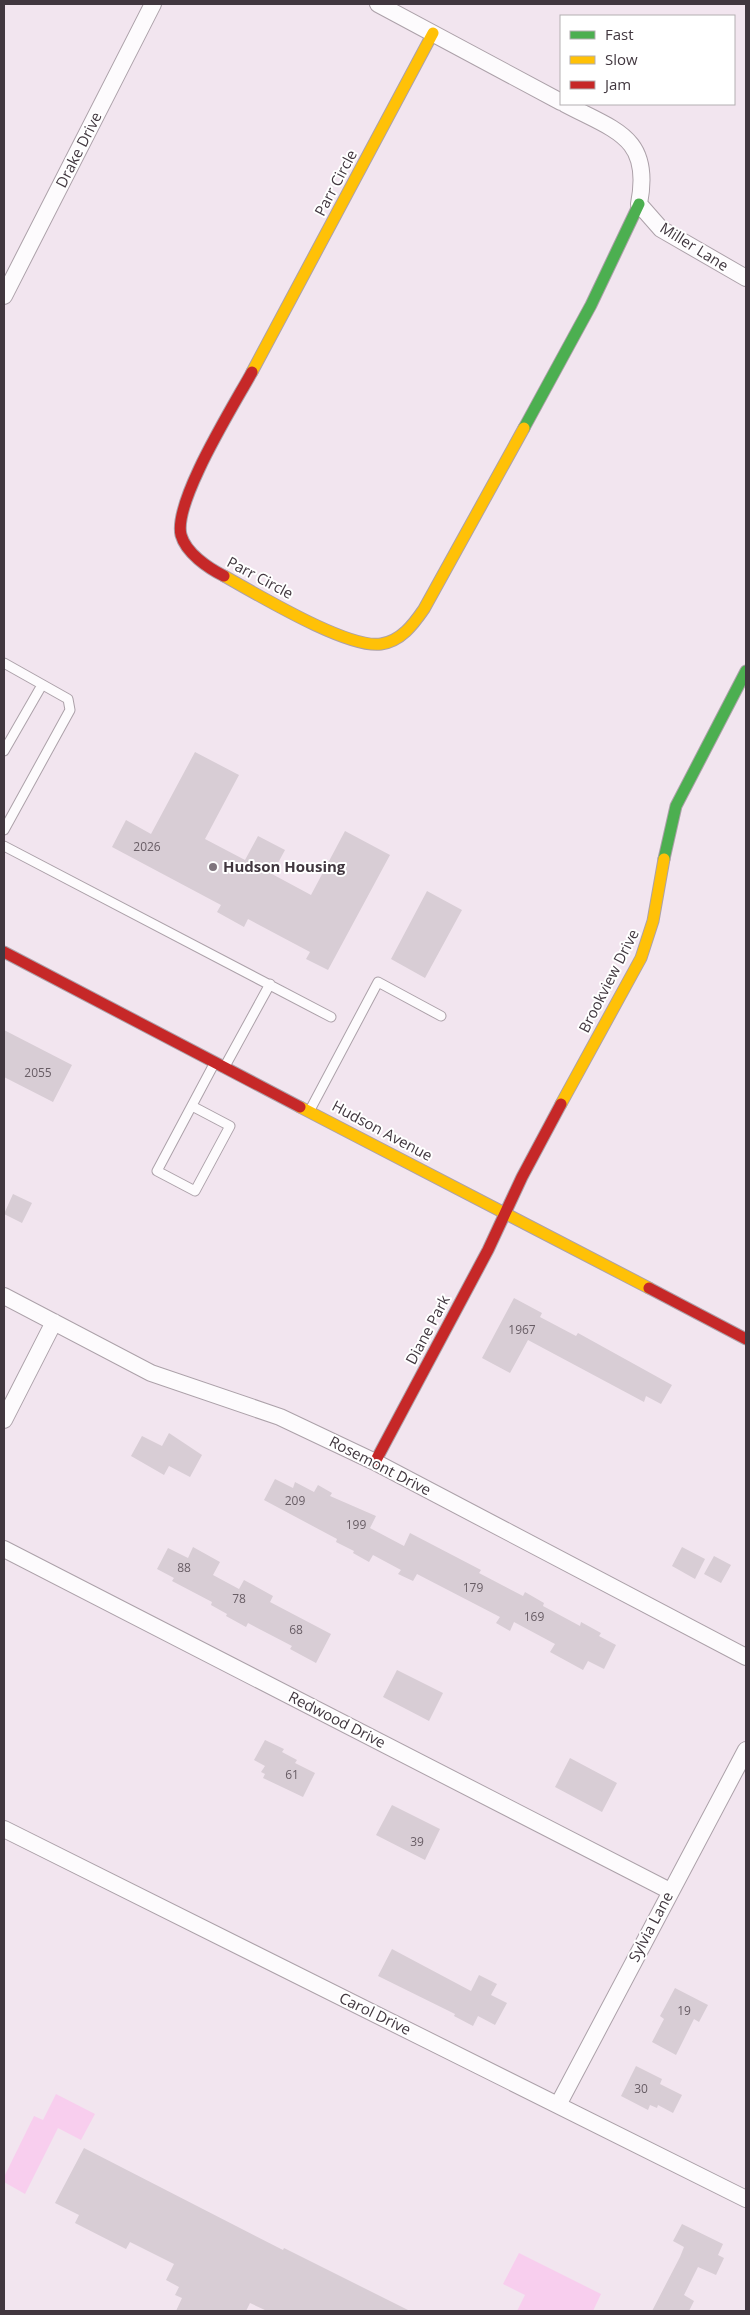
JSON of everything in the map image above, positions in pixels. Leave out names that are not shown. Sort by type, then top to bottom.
[{"type":"street","name":"Drake Drive","points":[[4,296],[154,4]]},
{"type":"street","points":[[378,4],[560,101]]},
{"type":"street","name":"Parr Circle","points":[[432,33],[192,484],[180,512],[179,526],[183,540],[191,553],[203,563],[343,638],[360,644],[374,645],[390,643],[404,636],[424,609],[591,306],[639,204]]},
{"type":"street","points":[[567,105],[615,130],[627,138],[636,150],[641,161],[642,174],[639,204]]},
{"type":"street","name":"Miller Lane","points":[[639,204],[667,233],[746,278]]},
{"type":"street","name":"Brookview Drive","points":[[504,1212],[641,958],[651,934],[657,909],[664,854],[676,806],[746,671]]},
{"type":"street","name":"Hudson Avenue","points":[[4,952],[219,1066],[310,1110],[746,1339]]},
{"type":"street","name":"Diane Park","points":[[375,1462],[488,1250],[504,1212]]},
{"type":"street","name":"Rosemont Drive","points":[[4,1296],[151,1373],[280,1417],[375,1462],[746,1657]]},
{"type":"street","points":[[4,1420],[54,1322]]},
{"type":"street","name":"Redwood Drive","points":[[4,1549],[670,1891]]},
{"type":"street","name":"Sylvia Lane","points":[[558,2105],[746,1750]]},
{"type":"street","name":"Carol Drive","points":[[4,1829],[746,2199]]},
{"type":"lane","points":[[4,663],[68,699],[70,710],[4,830]]},
{"type":"lane","points":[[4,751],[42,685]]},
{"type":"lane","points":[[4,846],[331,1017]]},
{"type":"lane","points":[[310,1110],[378,982],[441,1016]]},
{"type":"lane","points":[[192,1106],[230,1126],[195,1191],[157,1171],[192,1106],[270,984]]},
{"type":"shaded area","points":[[56,2094],[95,2114],[81,2140],[58,2128],[25,2194],[4,2182],[4,2177],[34,2116],[43,2120]]},
{"type":"shaded area","points":[[519,2253],[601,2294],[593,2311],[517,2311],[525,2295],[503,2284]]},
{"type":"building","name":"Hudson Housing","points":[[195,752],[239,775],[205,839],[245,860],[258,836],[285,850],[272,874],[311,895],[345,831],[390,855],[328,970],[306,959],[310,952],[248,919],[244,927],[217,912],[221,905],[112,847],[126,820],[151,834]]},
{"type":"building","points":[[427,891],[462,910],[425,978],[391,959]]},
{"type":"building","points":[[4,1030],[72,1065],[53,1102],[4,1077]]},
{"type":"building","points":[[13,1194],[32,1203],[22,1223],[4,1214]]},
{"type":"building","points":[[514,1298],[542,1313],[540,1317],[576,1336],[578,1333],[672,1385],[661,1404],[646,1396],[644,1402],[528,1340],[510,1373],[482,1358]]},
{"type":"building","points":[[169,1433],[202,1455],[190,1477],[169,1466],[164,1475],[131,1456],[142,1436],[162,1446]]},
{"type":"building","points":[[275,1479],[293,1488],[295,1482],[314,1492],[318,1485],[332,1493],[330,1496],[376,1516],[370,1528],[404,1546],[410,1533],[481,1570],[479,1573],[523,1596],[525,1592],[544,1603],[543,1606],[580,1626],[581,1622],[601,1633],[599,1636],[616,1645],[604,1669],[588,1661],[583,1670],[550,1652],[555,1644],[514,1622],[510,1631],[496,1623],[500,1617],[417,1574],[413,1581],[398,1574],[401,1570],[373,1555],[369,1562],[353,1553],[354,1551],[336,1542],[337,1539],[264,1500]]},
{"type":"building","points":[[193,1547],[220,1562],[213,1575],[239,1589],[244,1580],[273,1596],[270,1602],[331,1634],[316,1663],[290,1649],[292,1646],[248,1623],[246,1627],[226,1616],[227,1614],[211,1605],[212,1602],[172,1581],[174,1578],[157,1569],[168,1548],[188,1558]]},
{"type":"building","points":[[682,1547],[705,1559],[695,1579],[672,1566]]},
{"type":"building","points":[[714,1556],[731,1565],[721,1583],[704,1574]]},
{"type":"building","points":[[397,1670],[443,1693],[429,1721],[383,1697]]},
{"type":"building","points":[[265,1740],[284,1749],[282,1752],[297,1760],[295,1763],[315,1773],[303,1797],[263,1778],[265,1774],[261,1772],[265,1766],[254,1760]]},
{"type":"building","points":[[570,1758],[617,1783],[602,1812],[555,1787]]},
{"type":"building","points":[[392,1805],[440,1829],[425,1860],[376,1835]]},
{"type":"building","points":[[392,1949],[471,1991],[479,1975],[497,1984],[491,1995],[507,2003],[495,2025],[478,2016],[473,2026],[454,2016],[455,2014],[378,1976]]},
{"type":"building","points":[[675,1988],[708,2005],[699,2022],[694,2019],[676,2055],[652,2042],[664,2019],[660,2016]]},
{"type":"building","points":[[636,2066],[662,2079],[660,2084],[682,2095],[673,2113],[658,2105],[657,2108],[650,2105],[648,2110],[621,2096]]},
{"type":"building","points":[[84,2148],[283,2250],[284,2248],[410,2311],[267,2311],[250,2303],[246,2311],[176,2311],[182,2298],[175,2295],[179,2287],[166,2280],[174,2264],[130,2242],[126,2249],[75,2223],[79,2215],[55,2203]]},
{"type":"building","points":[[682,2224],[723,2244],[718,2255],[724,2258],[716,2275],[698,2267],[684,2295],[694,2301],[689,2311],[652,2311],[684,2247],[673,2241]]},
{"type":"traffic: fast","points":[[524,428],[591,305],[639,204]]},
{"type":"traffic: fast","points":[[664,859],[676,806],[746,671]]},
{"type":"traffic: slow","points":[[252,372],[433,33]]},
{"type":"traffic: slow","points":[[224,576],[302,619],[347,638],[366,643],[381,644],[395,640],[411,626],[424,609],[524,428]]},
{"type":"traffic: slow","points":[[561,1104],[641,958],[653,921],[664,859]]},
{"type":"traffic: slow","points":[[300,1107],[649,1288]]},
{"type":"traffic: jam","points":[[224,576],[211,569],[188,548],[181,535],[181,520],[186,500],[195,478],[252,372]]},
{"type":"traffic: jam","points":[[4,952],[300,1107]]},
{"type":"traffic: jam","points":[[375,1462],[488,1250],[522,1177],[561,1104]]},
{"type":"traffic: jam","points":[[649,1288],[746,1339]]},
{"type":"place","name":"Hudson Housing","points":[[213,867]]}]
